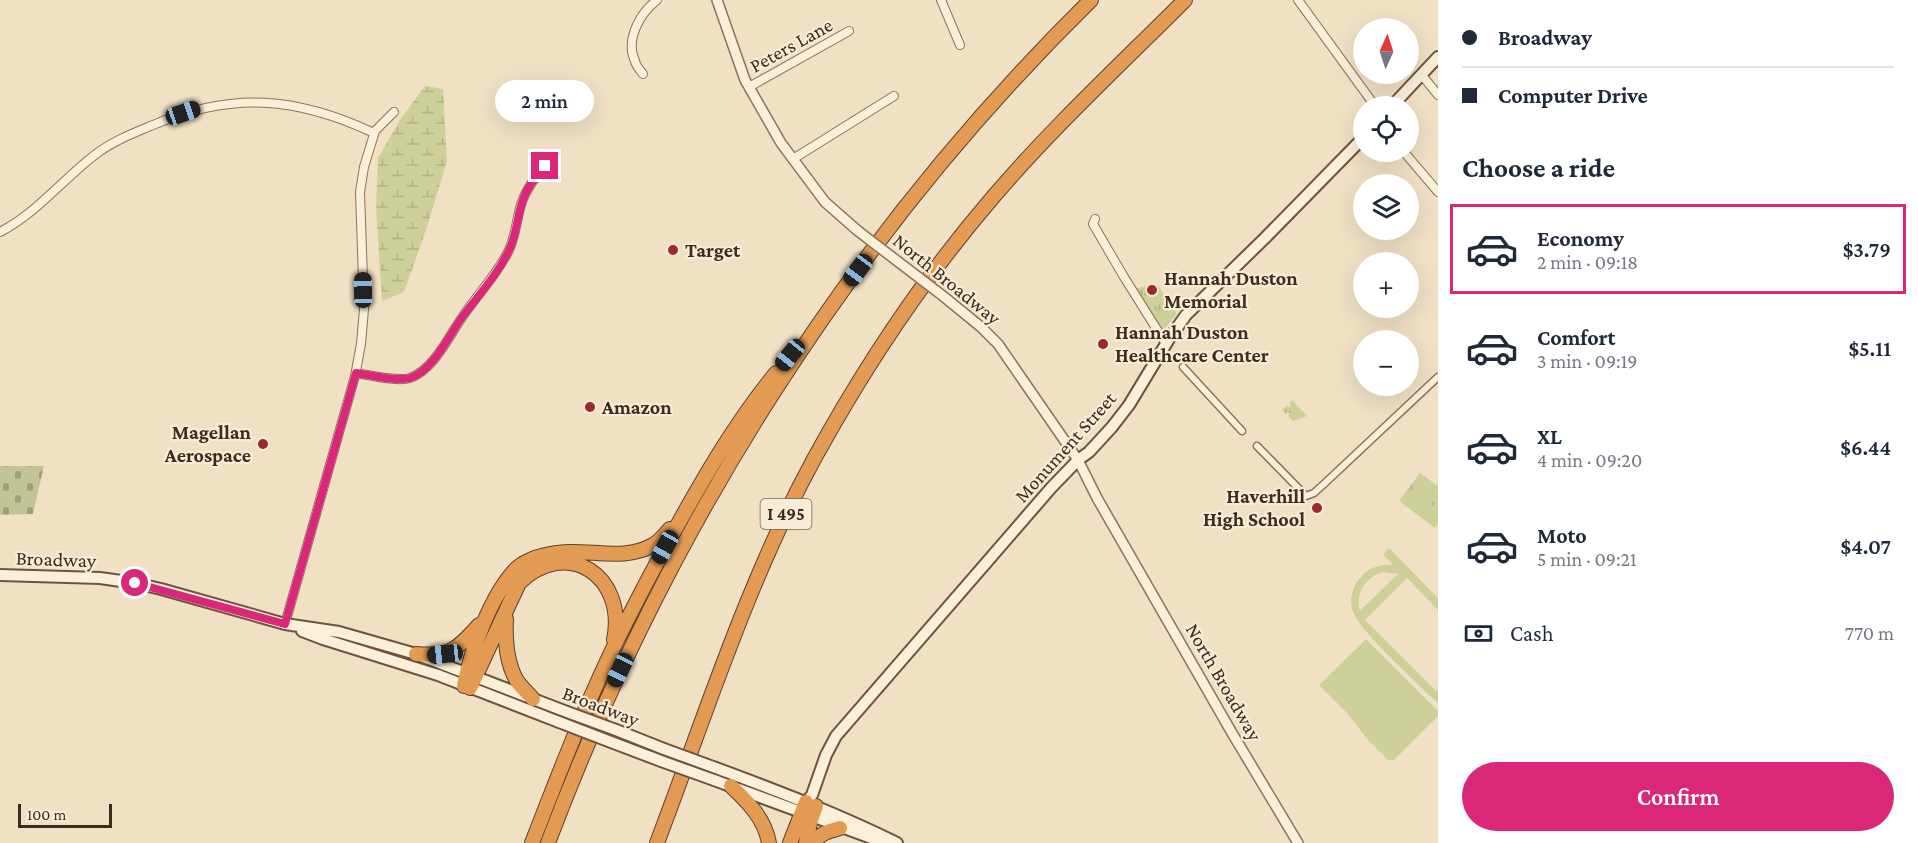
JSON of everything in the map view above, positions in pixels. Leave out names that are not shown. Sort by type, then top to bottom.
[{"type":"highway","points":[[548,843],[587,743],[649,609],[724,470],[785,373],[818,324],[920,188],[994,103],[1091,0]]},
{"type":"highway","name":"I 495","points":[[657,843],[735,634],[783,520],[819,449],[892,330],[930,277],[994,196],[1072,112],[1185,0]]},
{"type":"highway","points":[[532,843],[556,779],[612,652],[680,519],[747,410],[790,355],[818,324]]},
{"type":"highway","points":[[469,680],[477,639],[499,594],[517,568],[537,557],[567,552],[625,554],[654,545],[680,519]]},
{"type":"highway","points":[[469,680],[493,641],[519,583],[531,571],[548,564],[561,562],[581,566],[595,573],[610,589],[617,618],[612,652]]},
{"type":"highway","points":[[507,607],[505,635],[508,658],[517,680],[533,699]]},
{"type":"highway","points":[[416,654],[445,654],[456,648],[487,617]]},
{"type":"highway","points":[[667,843],[688,762]]},
{"type":"highway","points":[[731,786],[759,817],[769,843]]},
{"type":"highway","points":[[790,843],[809,806]]},
{"type":"highway","points":[[806,843],[809,806]]},
{"type":"highway","points":[[814,843],[825,832],[840,828]]},
{"type":"main road","points":[[1401,96],[1438,57]]},
{"type":"main road","name":"Monument Street","points":[[809,806],[825,755],[836,736],[1051,488],[1077,460],[1089,452],[1129,405],[1186,315],[1353,148]]},
{"type":"main road","name":"Broadway","points":[[0,575],[83,577],[135,583],[285,624],[323,639],[533,699],[717,768],[897,843]]},
{"type":"main road","name":"Broadway","points":[[285,624],[339,632],[416,654],[559,722],[731,786],[809,806],[840,828],[885,843]]},
{"type":"street","points":[[643,74],[631,50],[634,36],[644,14],[657,0]]},
{"type":"street","name":"North Broadway","points":[[717,0],[733,49],[762,112],[825,202],[858,231],[981,327],[998,344],[1077,460],[1232,733],[1298,843]]},
{"type":"street","points":[[941,0],[960,45]]},
{"type":"street","points":[[1298,0],[1368,96]]},
{"type":"street","name":"Peters Lane","points":[[749,87],[849,31]]},
{"type":"street","points":[[1421,74],[1438,95]]},
{"type":"street","points":[[793,159],[894,96]]},
{"type":"street","points":[[0,232],[41,204],[98,152],[128,136],[194,109],[226,103],[269,102],[324,113],[374,133]]},
{"type":"street","points":[[285,624],[356,373],[364,309],[360,192],[364,166],[374,133],[394,112]]},
{"type":"street","points":[[356,373],[399,379],[410,378],[428,366],[443,348],[508,252],[516,234],[523,199],[531,183],[555,154]]},
{"type":"street","points":[[1412,162],[1438,192]]},
{"type":"street","points":[[1095,219],[1093,224],[1166,344]]},
{"type":"street","points":[[1183,367],[1242,431]]},
{"type":"street","points":[[1257,446],[1306,496],[1319,488],[1438,377]]},
{"type":"green space","points":[[425,86],[443,89],[447,161],[404,292],[382,301],[376,207],[378,158],[400,120]]},
{"type":"green space","points":[[1158,285],[1177,314],[1162,332],[1135,289]]},
{"type":"green space","points":[[1292,400],[1307,416],[1293,421],[1288,416],[1290,414],[1288,412],[1286,414],[1282,410],[1287,405],[1290,407],[1289,403]]},
{"type":"green space","points":[[0,466],[44,466],[33,514],[0,515]]},
{"type":"green space","points":[[1420,473],[1438,486],[1438,524],[1435,528],[1399,501]]},
{"type":"green space","points":[[1419,480],[1427,486],[1414,504],[1406,498]]},
{"type":"green space","points":[[1430,488],[1438,495],[1425,512],[1417,506]]},
{"type":"green space","points":[[1389,548],[1438,598],[1438,610],[1407,578],[1365,620],[1436,691],[1438,690],[1438,702],[1374,641],[1356,618],[1352,609],[1352,593],[1363,575],[1375,567],[1393,565],[1383,554]],"holes":[[[1382,572],[1398,574],[1360,611],[1360,592],[1366,582]]]},
{"type":"green space","points":[[1365,640],[1438,711],[1438,716],[1394,760],[1388,760],[1368,740],[1348,714],[1319,685]]},
{"type":"place","name":"Target","points":[[673,250]]},
{"type":"place","name":"Hannah Duston Memorial","points":[[1152,290]]},
{"type":"place","name":"Hannah Duston Healthcare Center","points":[[1103,344]]},
{"type":"place","name":"Amazon","points":[[590,407]]},
{"type":"place","name":"Magellan Aerospace","points":[[263,444]]},
{"type":"place","name":"Haverhill High School","points":[[1317,508]]},
{"type":"route","points":[[135,583],[285,624],[356,373],[399,379],[410,378],[428,366],[443,348],[508,252],[516,234],[523,199],[531,183],[545,166]]}]
